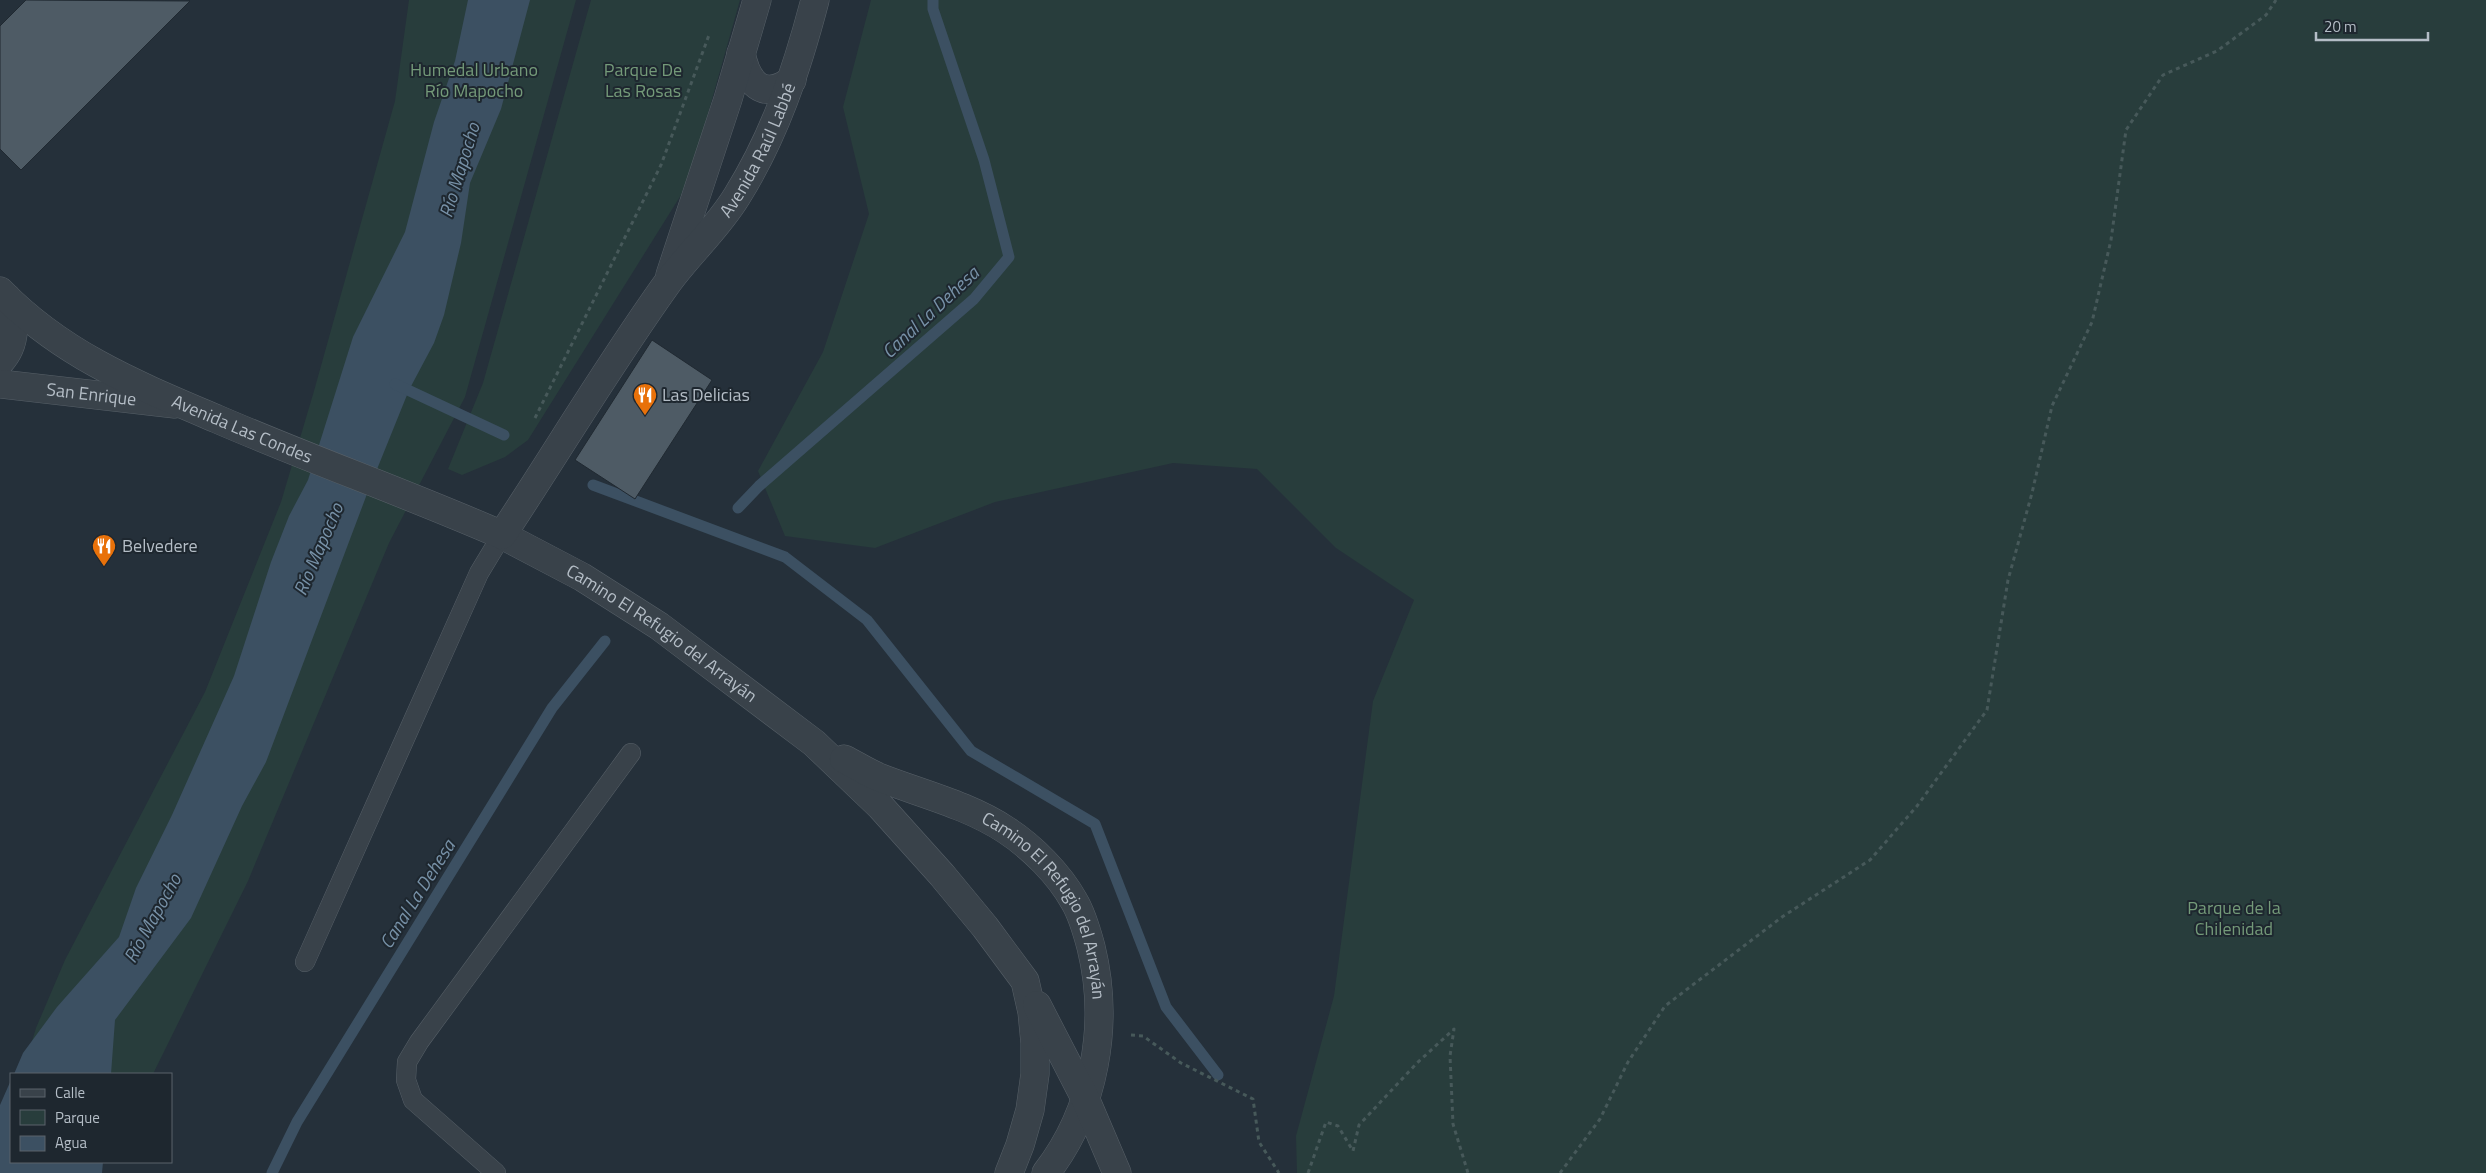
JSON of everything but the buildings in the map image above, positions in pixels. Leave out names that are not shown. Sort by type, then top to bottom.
[{"type":"street","name":"Avenida Raúl Labbé","points":[[667,283],[757,0]]},
{"type":"street","name":"Avenida Raúl Labbé","points":[[502,535],[667,283],[706,239],[737,197],[770,136],[792,80],[815,0]]},
{"type":"street","points":[[741,52],[748,78],[758,86],[770,90],[782,88],[792,80]]},
{"type":"street","points":[[0,362],[11,343],[14,328],[13,312],[3,294]]},
{"type":"street","name":"Avenida Las Condes","points":[[3,294],[38,325],[107,371],[144,390],[502,535]]},
{"type":"street","name":"San Enrique","points":[[0,384],[183,405]]},
{"type":"street","name":"Camino El Refugio del Arrayán","points":[[502,535],[582,577],[659,626],[814,743],[880,806],[942,875],[985,927],[1025,981],[1032,1012],[1035,1074],[1030,1110],[1020,1145],[1008,1173]]},
{"type":"street","name":"Camino El Refugio del Arrayán","points":[[814,743],[878,778],[970,812],[1006,830],[1059,879],[1075,901],[1086,931],[1098,989],[1099,1032],[1094,1065],[1085,1098],[1073,1129],[1058,1158],[1046,1173]]},
{"type":"street","points":[[1025,981],[1085,1098],[1117,1173]]},
{"type":"lane","points":[[305,962],[479,573],[502,535]]},
{"type":"lane","points":[[496,1173],[412,1100],[406,1080],[407,1062],[419,1042],[631,753]]},
{"type":"path","points":[[1560,1173],[1600,1119],[1628,1062],[1665,1006],[1782,917],[1870,860],[1917,806],[1987,710],[2008,580],[2032,493],[2052,406],[2092,322],[2111,240],[2126,130],[2163,75],[2217,51],[2266,15],[2276,0]]},
{"type":"path","points":[[532,424],[661,165],[712,28]]},
{"type":"path","points":[[1308,1173],[1326,1122],[1338,1126],[1353,1151],[1359,1125],[1417,1063],[1454,1029],[1450,1056],[1453,1124],[1468,1173]]},
{"type":"path","points":[[1099,1032],[1143,1036],[1181,1063],[1253,1099],[1258,1142],[1279,1173]]},
{"type":"green space","name":"Humedal Urbano Río Mapocho","points":[[409,0],[576,0],[465,397],[389,543],[248,881],[153,1073],[22,1073],[36,1028],[65,960],[205,692],[281,502],[395,101]]},
{"type":"green space","name":"Parque De Las Rosas","points":[[591,0],[740,0],[696,156],[681,195],[528,440],[505,457],[462,475],[448,469],[483,383]]},
{"type":"green space","name":"Parque de la Chilenidad","points":[[871,0],[2486,0],[2486,1173],[1297,1173],[1296,1136],[1334,996],[1373,701],[1414,600],[1336,548],[1257,469],[1173,463],[995,502],[875,548],[785,536],[758,471],[823,352],[869,214],[843,107]]},
{"type":"water","name":"Río Mapocho","points":[[468,0],[530,0],[501,109],[470,183],[461,243],[444,315],[434,343],[409,390],[367,494],[266,762],[242,806],[191,918],[115,1020],[111,1073],[14,1073],[23,1053],[57,1007],[119,937],[136,888],[172,815],[234,676],[271,562],[289,516],[308,480],[353,337],[405,232],[434,122],[455,61]]},
{"type":"water","points":[[10,1082],[10,1163],[103,1163],[102,1173],[0,1173],[0,1105]]},
{"type":"waterway","name":"Canal La Dehesa","points":[[738,508],[759,486],[974,299],[1009,257],[984,160],[933,9],[933,0]]},
{"type":"waterway","points":[[395,384],[504,435]]},
{"type":"waterway","points":[[593,485],[785,557],[867,620],[971,751],[1095,824],[1166,1007],[1218,1075]]},
{"type":"waterway","name":"Canal La Dehesa","points":[[272,1173],[297,1122],[552,708],[605,641]]},
{"type":"place","name":"Las Delicias","points":[[645,416]]},
{"type":"place","name":"Belvedere","points":[[104,567]]}]
